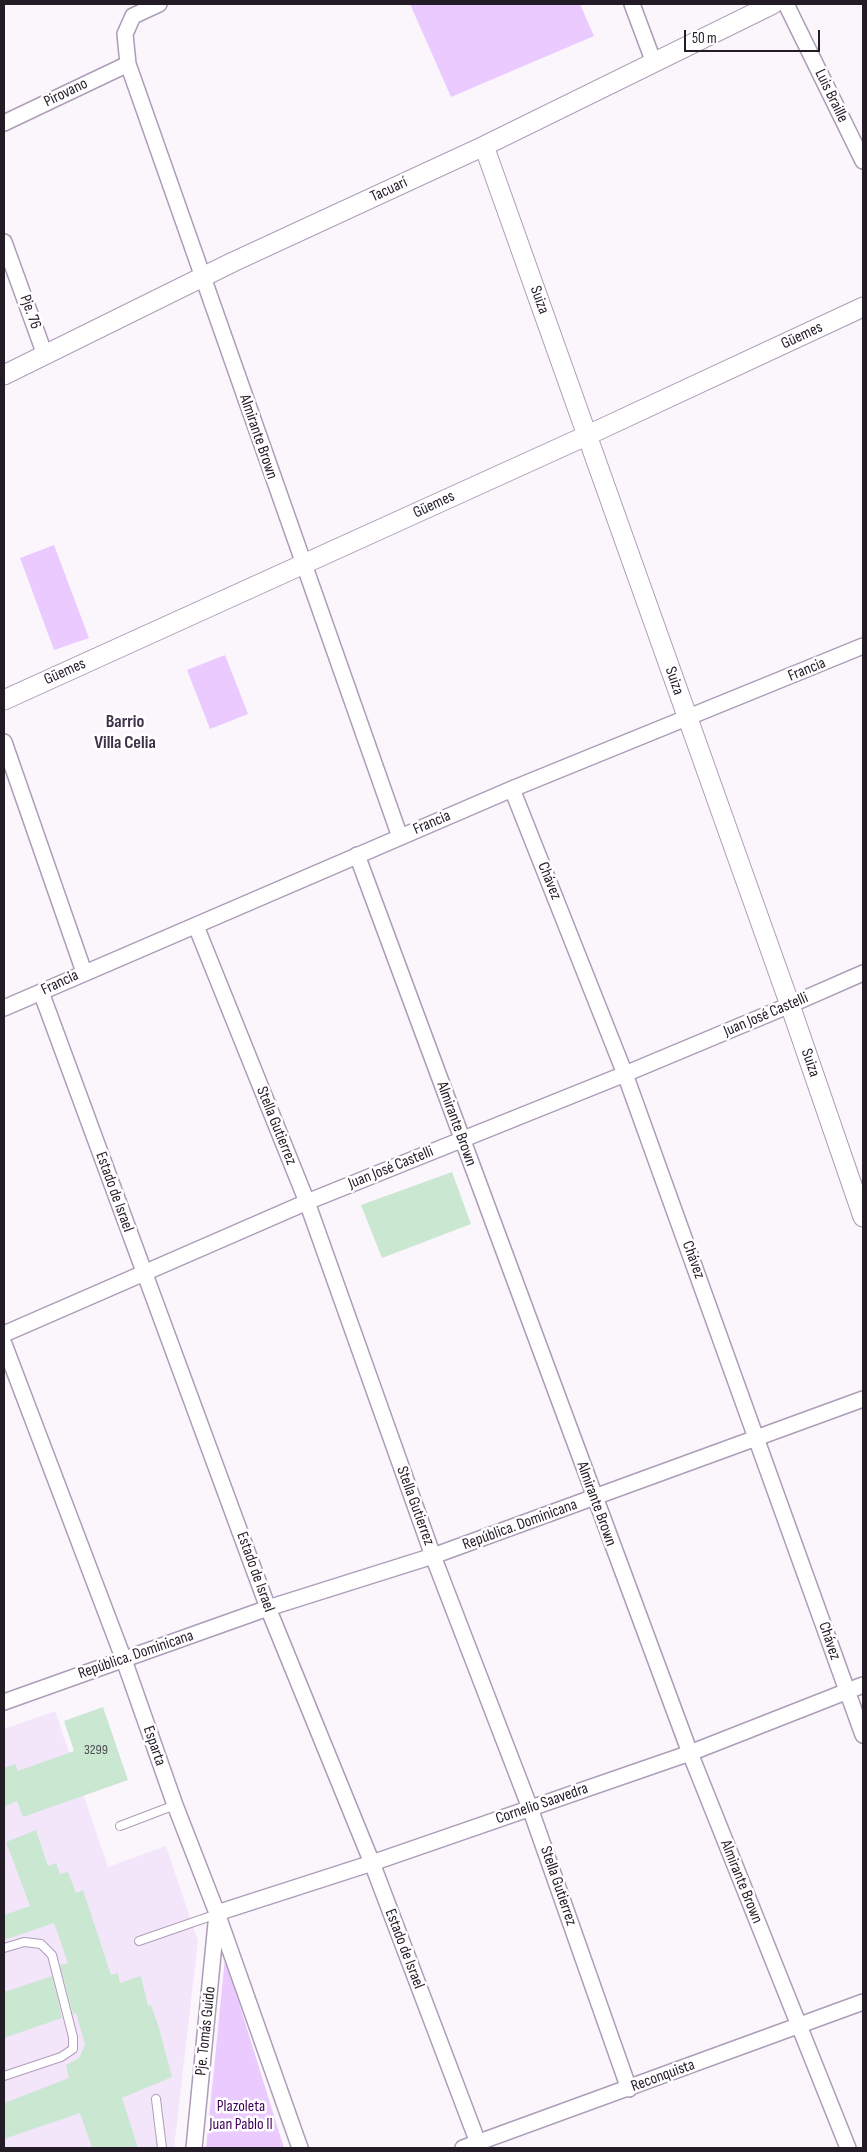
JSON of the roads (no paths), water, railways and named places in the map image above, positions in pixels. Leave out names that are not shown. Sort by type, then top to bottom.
[{"type":"street","name":"Almirante Brown","points":[[159,4],[133,16],[125,34],[128,64],[400,837]]},
{"type":"street","points":[[632,4],[654,63]]},
{"type":"street","name":"Tacuarí","points":[[4,375],[202,278],[484,146],[773,4]]},
{"type":"street","name":"Luis Braille","points":[[786,4],[863,161]]},
{"type":"street","name":"Pirovano","points":[[4,124],[128,64]]},
{"type":"street","name":"Suiza","points":[[484,146],[790,1005],[863,1217]]},
{"type":"street","name":"Pje. 76","points":[[4,242],[46,355]]},
{"type":"street","name":"Güemes","points":[[4,700],[304,565],[863,307]]},
{"type":"street","name":"Francia","points":[[4,1008],[512,789],[863,646]]},
{"type":"street","points":[[4,742],[84,972]]},
{"type":"street","name":"Chávez","points":[[512,789],[625,1074],[758,1438],[863,1735]]},
{"type":"street","name":"Almirante Brown","points":[[357,855],[690,1753],[848,2148]]},
{"type":"street","name":"Stella Gutierrez","points":[[196,926],[307,1202],[433,1556],[530,1808],[629,2089]]},
{"type":"street","name":"Juan José Castelli","points":[[4,1334],[307,1202],[625,1074],[790,1005],[863,972]]},
{"type":"street","name":"Estado de Israel","points":[[41,992],[268,1608],[372,1863],[479,2145]]},
{"type":"street","name":"Esparta","points":[[4,1344],[124,1660],[175,1805],[217,1913],[300,2148]]},
{"type":"street","name":"República. Dominicana","points":[[4,1702],[268,1608],[433,1556],[863,1399]]},
{"type":"street","name":"Cornelio Saavedra","points":[[217,1913],[372,1863],[690,1753],[863,1685]]},
{"type":"street","name":"Pje. Tomás Guido","points":[[194,2148],[217,1913]]},
{"type":"street","name":"Reconquista","points":[[463,2148],[479,2145],[863,2002]]},
{"type":"lane","points":[[120,1826],[175,1805]]},
{"type":"lane","points":[[139,1941],[217,1913]]},
{"type":"lane","points":[[4,1948],[24,1942],[41,1944],[52,1955],[73,2038],[73,2049],[61,2057],[4,2076]]},
{"type":"lane","points":[[156,2099],[162,2148]]},
{"type":"district","name":"Barrio Villa Celia","points":[[125,732]]},
{"type":"park label","name":"Plazoleta Juan Pablo II","points":[[241,2116]]}]
